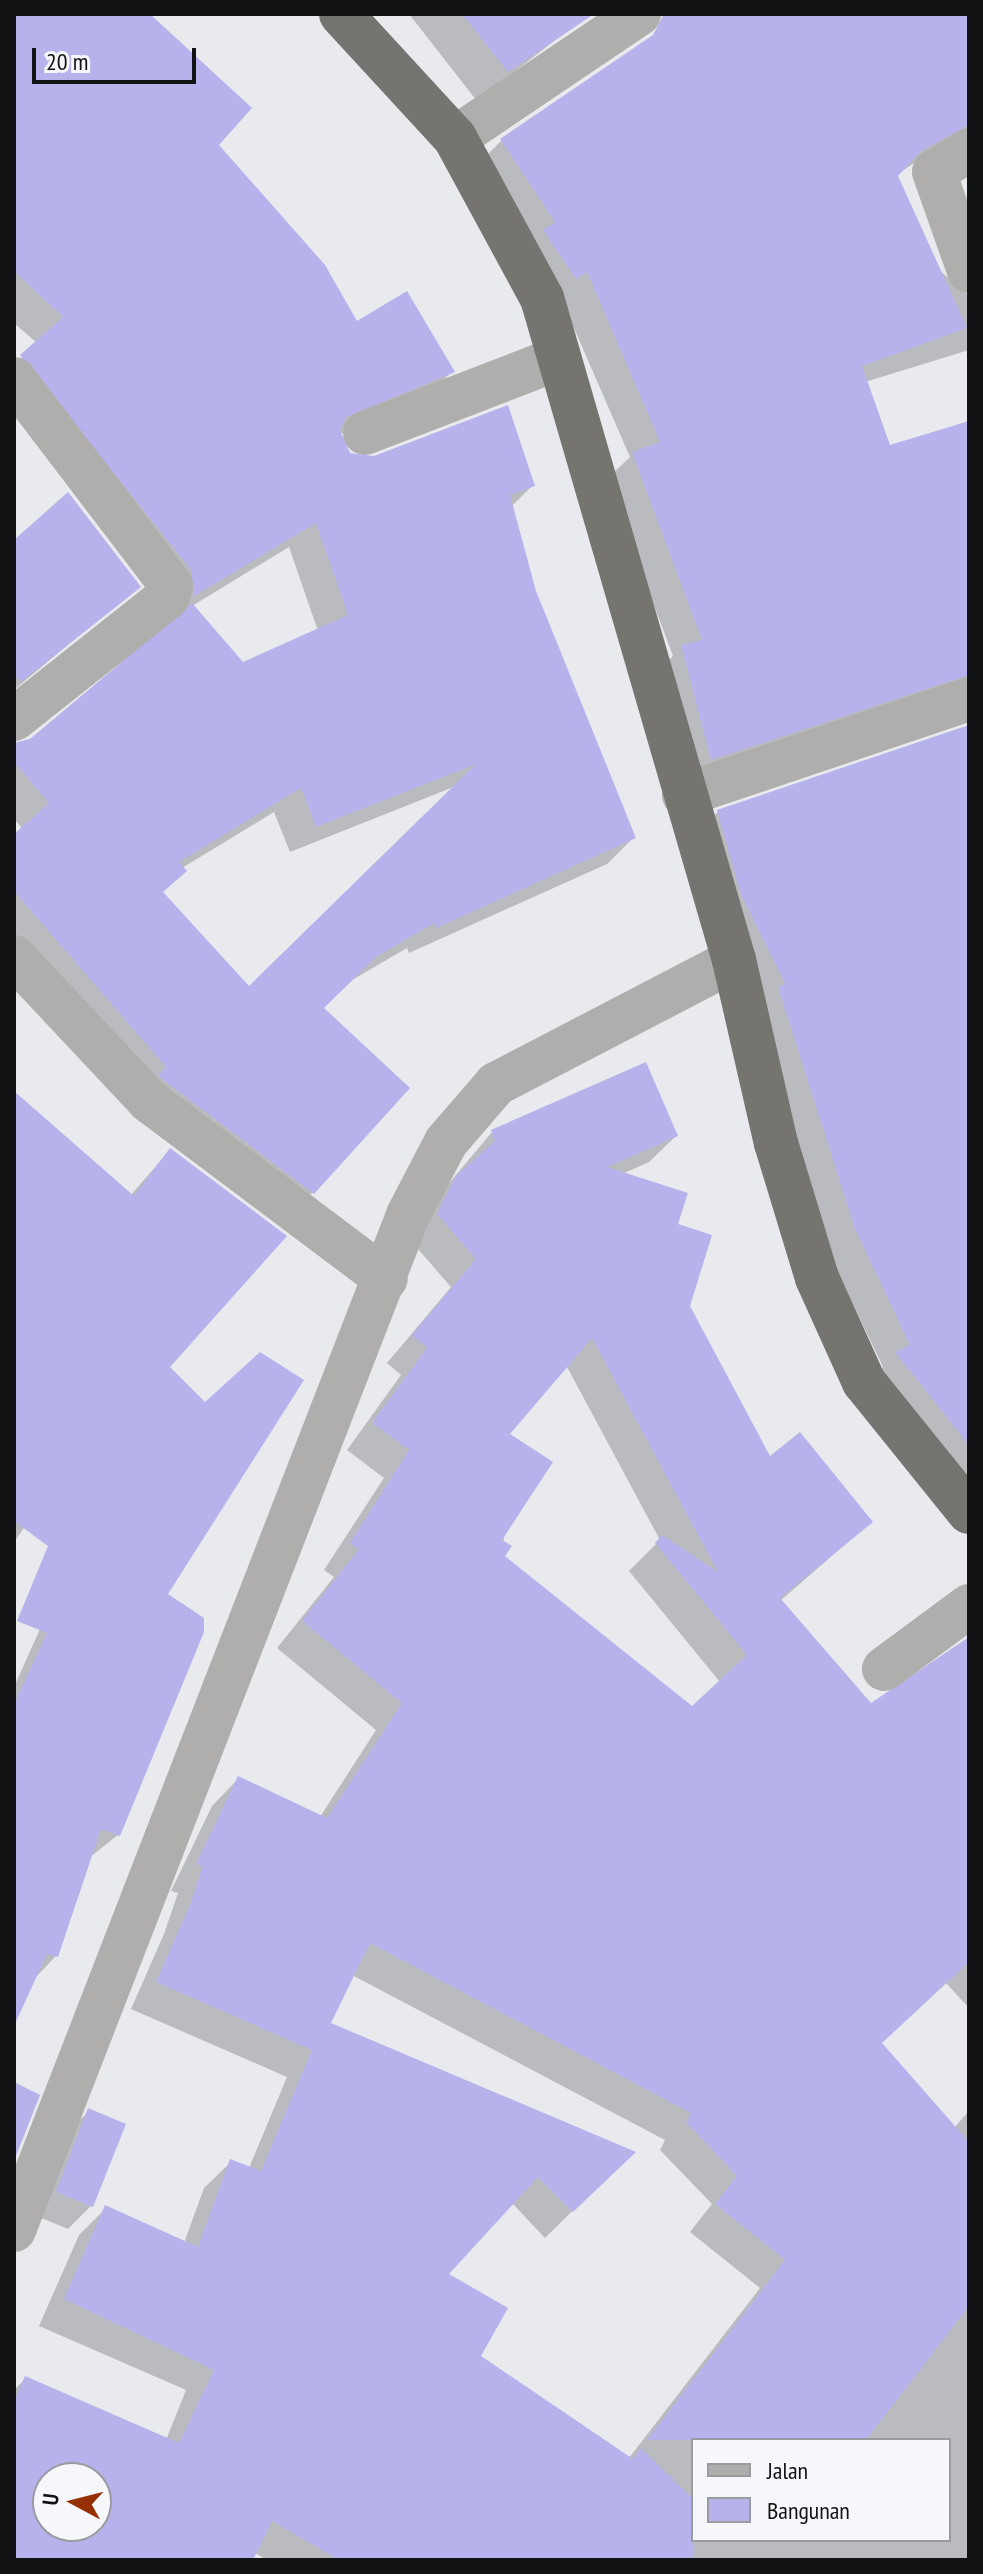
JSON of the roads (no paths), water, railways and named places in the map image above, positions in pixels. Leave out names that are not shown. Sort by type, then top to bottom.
[{"type":"highway","points":[[341,14],[455,138],[542,298],[734,960],[776,1143],[817,1278],[864,1382],[969,1512]]},
{"type":"street","points":[[455,138],[639,14]]},
{"type":"street","points":[[969,150],[934,172],[969,271]]},
{"type":"street","points":[[365,433],[559,358]]},
{"type":"street","points":[[14,379],[171,585],[168,597],[14,719]]},
{"type":"street","points":[[684,795],[969,699]]},
{"type":"street","points":[[14,957],[149,1101],[386,1279]]},
{"type":"street","points":[[16,2216],[386,1279],[446,1142],[496,1084],[734,960]]},
{"type":"street","points":[[884,1669],[969,1606]]}]
